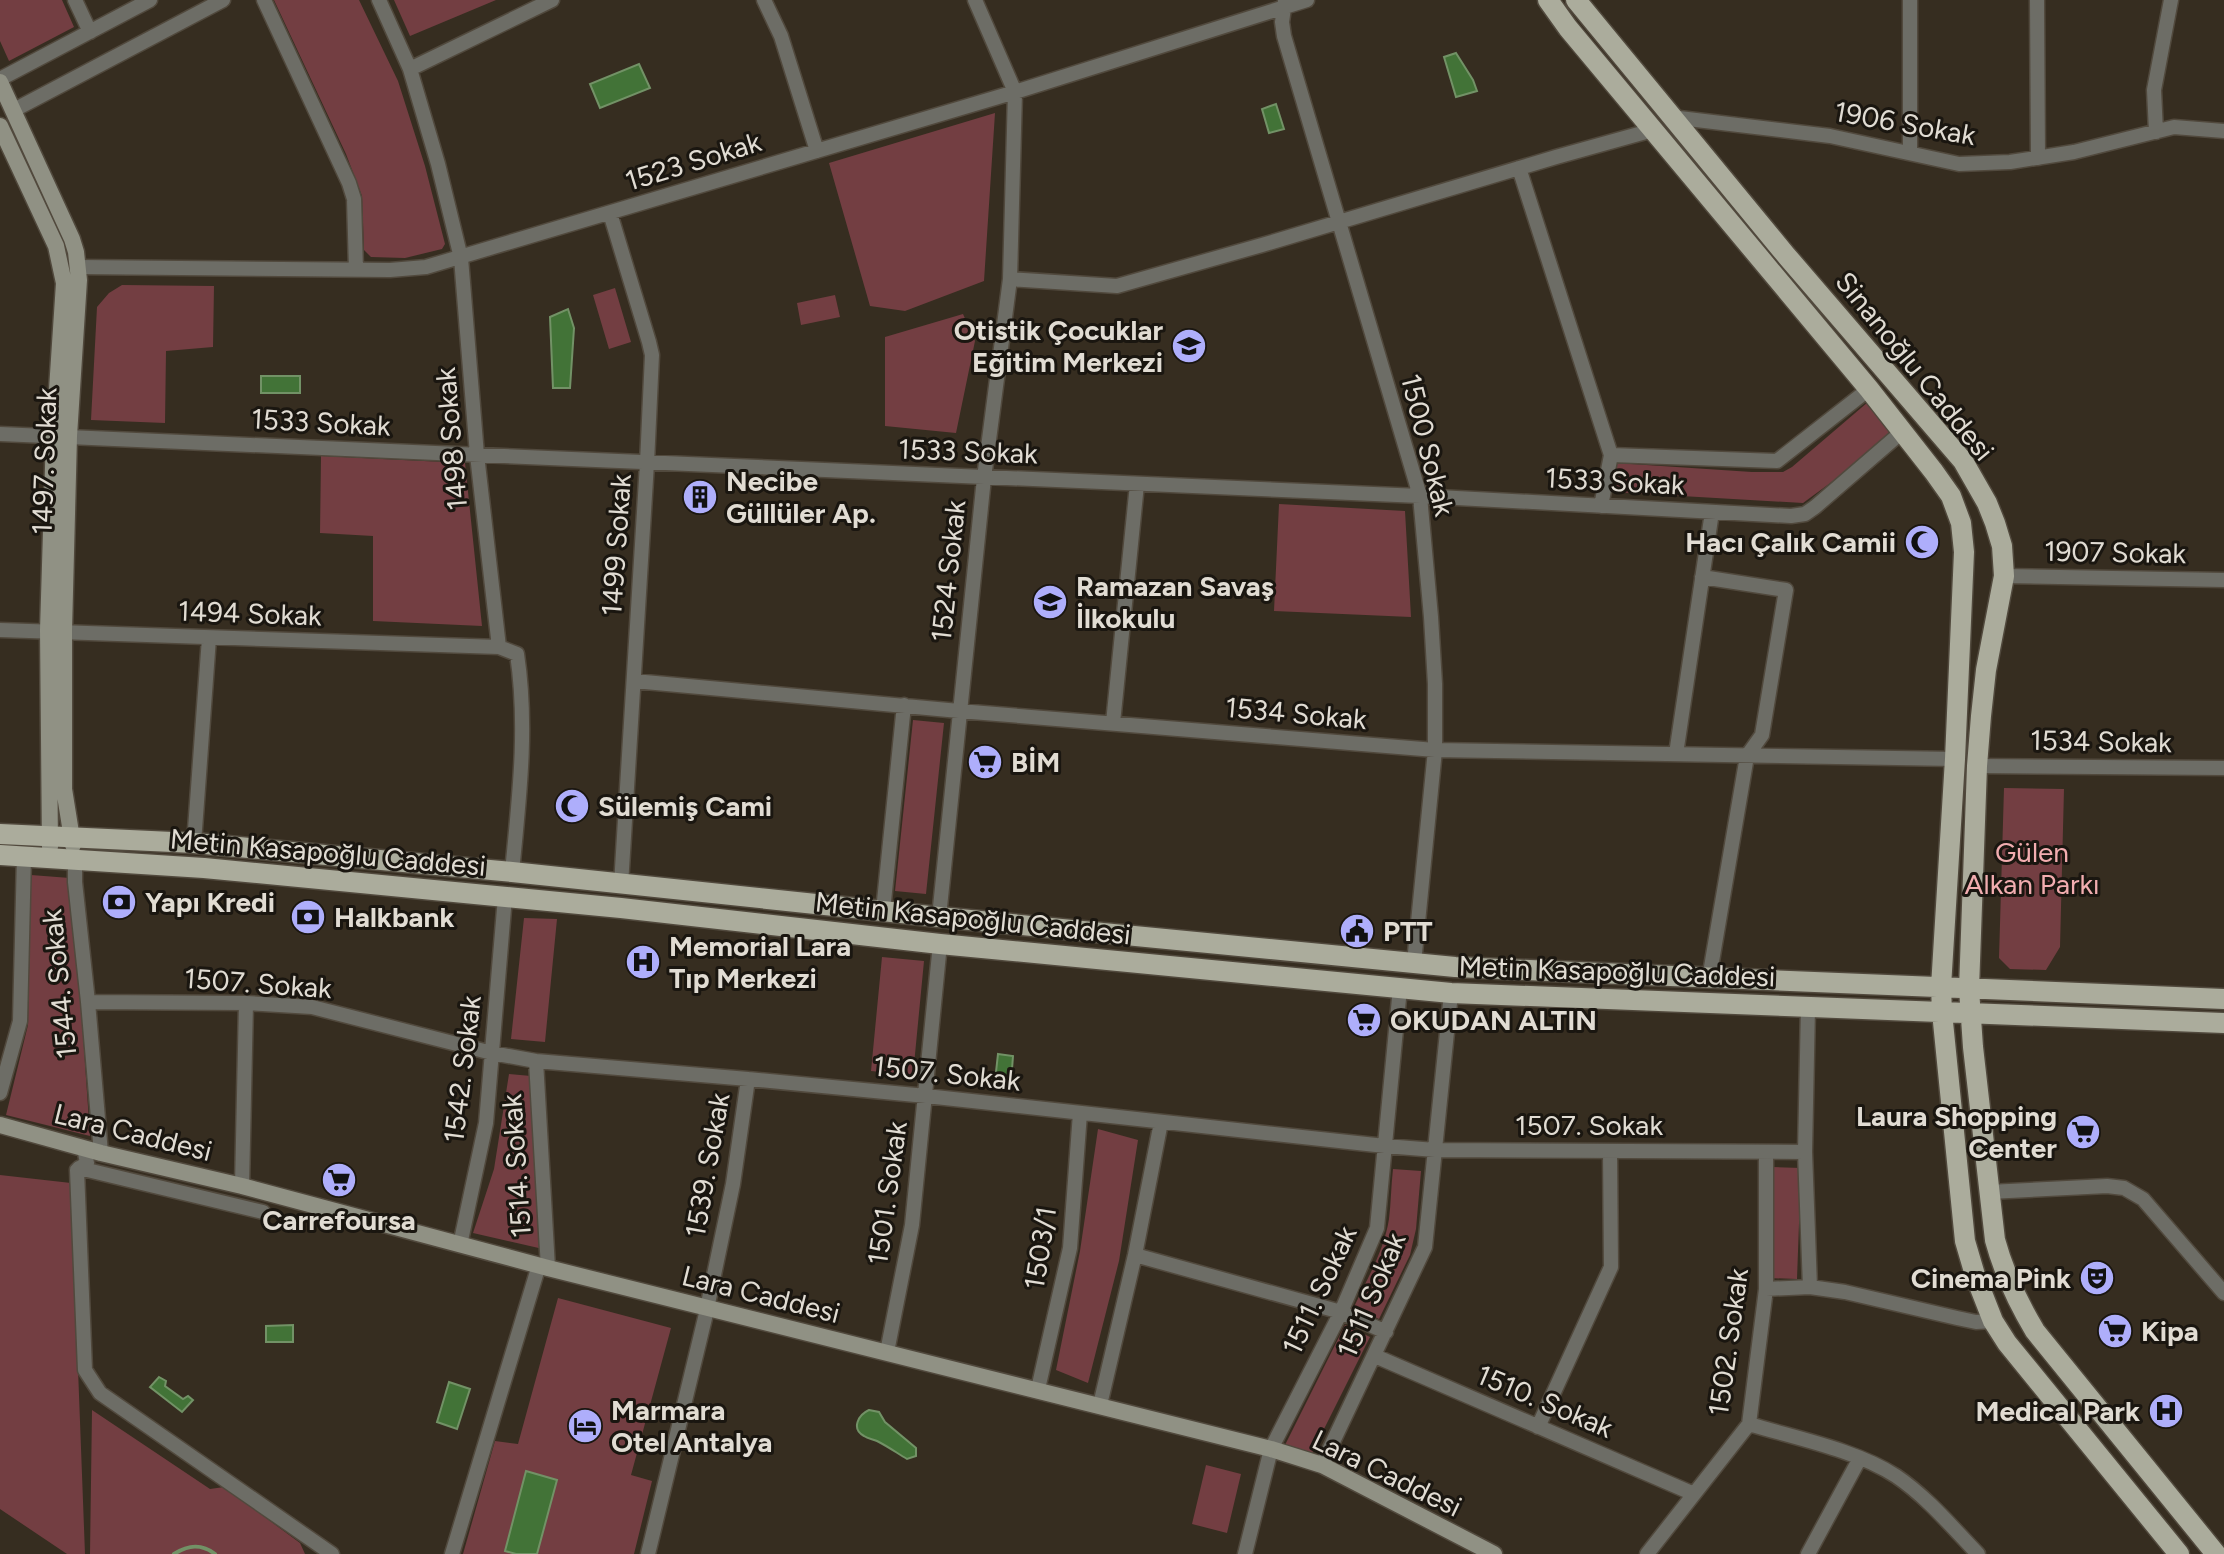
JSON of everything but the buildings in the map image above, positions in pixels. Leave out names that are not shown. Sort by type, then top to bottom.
[{"type":"main road","name":"Si̇nanoğlu Caddesi","points":[[1548,0],[1869,389],[1951,496],[1961,523],[1964,552],[1941,987],[1965,1241],[1993,1321],[2007,1343],[2179,1554]]},
{"type":"main road","name":"Si̇nanoğlu Caddesi","points":[[1576,0],[1785,254],[1963,461],[1987,503],[2002,546],[2004,576],[1986,670],[1977,766],[1969,989],[1995,1240],[2003,1269],[2035,1331],[2216,1554]]},
{"type":"main road","name":"Metin Kasapoğlu Caddesi","points":[[0,834],[50,847],[204,868],[1451,993],[2224,1023]]},
{"type":"main road","name":"Metin Kasapoğlu Caddesi","points":[[74,849],[194,843],[1455,967],[2224,999]]},
{"type":"main road","name":"Metin Kasapoğlu Caddesi","points":[[0,855],[24,856],[50,847]]},
{"type":"street","points":[[75,0],[90,32]]},
{"type":"street","points":[[0,80],[150,0]]},
{"type":"street","points":[[7,114],[223,0]]},
{"type":"street","points":[[264,0],[349,183],[354,199],[356,270]]},
{"type":"street","name":"1498 Sokak","points":[[379,0],[410,69],[461,258],[477,455],[499,647]]},
{"type":"street","points":[[410,69],[552,0]]},
{"type":"street","points":[[764,0],[781,36],[817,151]]},
{"type":"street","name":"1524 Sokak","points":[[939,917],[984,478],[1010,279],[1015,92],[975,0]]},
{"type":"street","name":"1523 Sokak","points":[[78,267],[356,270],[426,267],[1015,92],[1285,4],[1307,0]]},
{"type":"street","points":[[1910,0],[1910,152]]},
{"type":"street","points":[[2037,0],[2038,158]]},
{"type":"street","points":[[2156,132],[2154,90],[2171,0]]},
{"type":"street","name":"1500 Sokak","points":[[1285,4],[1284,36],[1420,496],[1435,684],[1435,750],[1414,963]]},
{"type":"street","name":"1497. Sokak","points":[[0,80],[7,114],[72,239],[78,267],[61,435]]},
{"type":"street","name":"1906 Sokak","points":[[1671,117],[1830,136],[1959,164],[2010,162],[2074,152],[2174,127],[2224,131]]},
{"type":"street","name":"1497. Sokak","points":[[0,126],[56,246],[64,283],[50,847]]},
{"type":"street","points":[[1010,279],[1117,286],[1653,130]]},
{"type":"street","points":[[1519,168],[1611,455],[1601,506]]},
{"type":"street","name":"1499 Sokak","points":[[610,213],[651,349],[621,885]]},
{"type":"street","points":[[1611,455],[1777,461],[1869,389]]},
{"type":"street","name":"1533 Sokak","points":[[0,434],[1420,496],[1791,516],[1805,514],[1903,431]]},
{"type":"street","points":[[1113,723],[1137,484]]},
{"type":"street","points":[[1676,754],[1712,512]]},
{"type":"street","name":"1907 Sokak","points":[[2004,576],[2224,580]]},
{"type":"street","points":[[1702,577],[1786,590],[1762,735],[1747,756],[1709,979]]},
{"type":"street","name":"1494 Sokak","points":[[0,630],[499,647]]},
{"type":"street","name":"1497. Sokak","points":[[56,630],[64,789],[74,849]]},
{"type":"street","points":[[194,843],[209,638]]},
{"type":"street","points":[[499,647],[517,654],[523,694],[522,770],[512,872]]},
{"type":"street","name":"1534 Sokak","points":[[634,681],[1435,750],[1955,759]]},
{"type":"street","points":[[883,911],[904,705]]},
{"type":"street","name":"1534 Sokak","points":[[1977,766],[2224,768]]},
{"type":"street","name":"1544. Sokak","points":[[74,849],[88,1002],[92,1150],[87,1163],[79,1168]]},
{"type":"street","points":[[0,1093],[20,1021],[24,856]]},
{"type":"street","name":"1542. Sokak","points":[[460,1245],[486,1123],[505,897]]},
{"type":"street","name":"1501. Sokak","points":[[887,1352],[912,1225],[940,944]]},
{"type":"street","name":"1511. Sokak","points":[[1245,1554],[1271,1449],[1341,1312],[1377,1228],[1400,988]]},
{"type":"street","name":"1511 Sokak","points":[[1322,1465],[1425,1247],[1451,993]]},
{"type":"street","name":"1507. Sokak","points":[[88,1002],[246,1003],[312,1007],[492,1053],[536,1061],[926,1096],[1385,1146],[1435,1150],[1805,1152]]},
{"type":"street","points":[[242,1186],[246,1003]]},
{"type":"street","points":[[1808,1007],[1805,1152],[1810,1287]]},
{"type":"street","name":"1514. Sokak","points":[[536,1061],[544,1266]]},
{"type":"street","name":"1539. Sokak","points":[[708,1307],[733,1184],[748,1079]]},
{"type":"street","name":"1503/1","points":[[1038,1389],[1070,1248],[1080,1113]]},
{"type":"street","points":[[1100,1405],[1135,1255],[1161,1122]]},
{"type":"street","name":"Lara Caddesi","points":[[0,1125],[460,1245],[1271,1449],[1322,1465],[1494,1554]]},
{"type":"street","points":[[1538,1427],[1611,1267],[1610,1151]]},
{"type":"street","name":"1502. Sokak","points":[[1647,1554],[1749,1424],[1766,1289],[1766,1152]]},
{"type":"street","points":[[263,1212],[79,1168],[85,1370],[100,1393],[332,1554]]},
{"type":"street","points":[[1989,1192],[2107,1186],[2124,1188],[2143,1199],[2224,1293]]},
{"type":"street","points":[[1135,1255],[1341,1312],[1386,1332]]},
{"type":"street","points":[[452,1554],[544,1266]]},
{"type":"street","points":[[1766,1289],[1810,1287],[1976,1322],[1993,1321]]},
{"type":"street","points":[[648,1554],[708,1307]]},
{"type":"street","name":"1510. Sokak","points":[[1375,1356],[1694,1494]]},
{"type":"street","points":[[1749,1424],[1860,1458],[1895,1476],[1924,1498],[1978,1554]]},
{"type":"street","points":[[1808,1554],[1860,1458]]},
{"type":"green space","points":[[0,0],[62,0],[74,27],[9,61],[0,41]]},
{"type":"green space","points":[[274,0],[359,0],[398,81],[425,166],[445,244],[442,249],[405,258],[371,257],[364,250],[362,196],[346,154]]},
{"type":"green space","points":[[394,0],[496,0],[410,36]]},
{"type":"green space","points":[[995,113],[984,281],[905,311],[870,306],[829,163]]},
{"type":"green space","points":[[122,285],[214,286],[213,347],[166,351],[165,423],[91,420],[97,307],[109,293]]},
{"type":"green space","points":[[615,288],[631,342],[609,349],[593,295]]},
{"type":"green space","points":[[835,295],[840,317],[801,325],[797,303]]},
{"type":"green space","points":[[963,314],[975,341],[956,433],[885,426],[885,337]]},
{"type":"green space","points":[[1868,402],[1892,431],[1848,470],[1803,503],[1613,492],[1616,463],[1783,472]]},
{"type":"green space","points":[[321,456],[465,463],[482,626],[373,621],[373,536],[320,533]]},
{"type":"green space","points":[[1279,504],[1405,511],[1411,617],[1274,611]]},
{"type":"green space","points":[[913,720],[944,723],[926,894],[895,891]]},
{"type":"green space","name":"Gülen Alkan Parkı","points":[[2004,788],[2064,789],[2060,947],[2046,970],[2010,969],[1999,958]]},
{"type":"green space","points":[[31,875],[70,878],[90,1136],[6,1115],[28,1025]]},
{"type":"green space","points":[[524,918],[557,919],[545,1042],[511,1039]]},
{"type":"green space","points":[[882,957],[924,961],[913,1075],[871,1071]]},
{"type":"green space","points":[[509,1074],[531,1076],[543,1249],[473,1233],[494,1169]]},
{"type":"green space","points":[[1098,1129],[1138,1140],[1119,1261],[1088,1383],[1056,1370],[1080,1251]]},
{"type":"green space","points":[[1773,1167],[1801,1168],[1797,1279],[1769,1278]]},
{"type":"green space","points":[[1393,1169],[1421,1171],[1416,1229],[1410,1255],[1379,1319],[1354,1307],[1387,1231]]},
{"type":"green space","points":[[0,1175],[71,1183],[85,1554],[67,1554],[0,1509]]},
{"type":"green space","points":[[558,1298],[671,1328],[631,1475],[652,1481],[634,1554],[463,1554],[495,1441],[518,1444]]},
{"type":"green space","points":[[1345,1325],[1370,1337],[1312,1453],[1285,1445]]},
{"type":"green space","points":[[92,1410],[210,1489],[224,1487],[300,1543],[305,1554],[90,1554]]},
{"type":"green space","points":[[1206,1465],[1241,1474],[1227,1533],[1192,1524]]},
{"type":"shaded area","points":[[1456,53],[1477,91],[1456,97],[1444,57]]},
{"type":"shaded area","points":[[639,64],[650,88],[600,108],[590,84]]},
{"type":"shaded area","points":[[1276,104],[1284,129],[1269,133],[1262,109]]},
{"type":"shaded area","points":[[568,309],[574,328],[570,388],[553,388],[550,317]]},
{"type":"shaded area","points":[[261,376],[300,376],[300,393],[261,393]]},
{"type":"shaded area","points":[[998,1054],[1013,1056],[1011,1082],[995,1081]]},
{"type":"shaded area","points":[[293,1325],[293,1342],[266,1342],[266,1326]]},
{"type":"shaded area","points":[[159,1377],[166,1381],[165,1386],[183,1399],[188,1396],[193,1400],[182,1412],[150,1387]]},
{"type":"shaded area","points":[[449,1382],[470,1389],[457,1429],[437,1422]]},
{"type":"shaded area","points":[[869,1410],[879,1412],[885,1422],[916,1448],[916,1456],[907,1459],[860,1433],[858,1422]]},
{"type":"shaded area","points":[[526,1471],[557,1480],[537,1554],[505,1551]]},
{"type":"waterway","points":[[174,1554],[194,1546],[215,1554]]},
{"type":"place","name":"Otistik Çocuklar Eğitim Merkezi","points":[[1189,346]]},
{"type":"place","name":"Necibe Güllüler Ap.","points":[[700,497]]},
{"type":"place","name":"Hacı Çalık Camii","points":[[1922,542]]},
{"type":"place","name":"Ramazan Savaş İlkokulu","points":[[1050,602]]},
{"type":"place","name":"BİM","points":[[985,762]]},
{"type":"place","name":"Sülemiş Cami","points":[[572,806]]},
{"type":"place","name":"Yapı Kredi","points":[[119,902]]},
{"type":"place","name":"Halkbank","points":[[308,917]]},
{"type":"place","name":"PTT","points":[[1357,931]]},
{"type":"place","name":"Memorial Lara Tıp Merkezi","points":[[643,962]]},
{"type":"place","name":"OKUDAN ALTIN","points":[[1364,1020]]},
{"type":"place","name":"Laura Shopping Center","points":[[2083,1132]]},
{"type":"place","name":"Carrefoursa","points":[[339,1180]]},
{"type":"place","name":"Cinema Pink","points":[[2097,1278]]},
{"type":"place","name":"Kipa","points":[[2115,1331]]},
{"type":"place","name":"Medical Park","points":[[2166,1411]]},
{"type":"place","name":"Marmara Otel Antalya","points":[[585,1426]]}]
